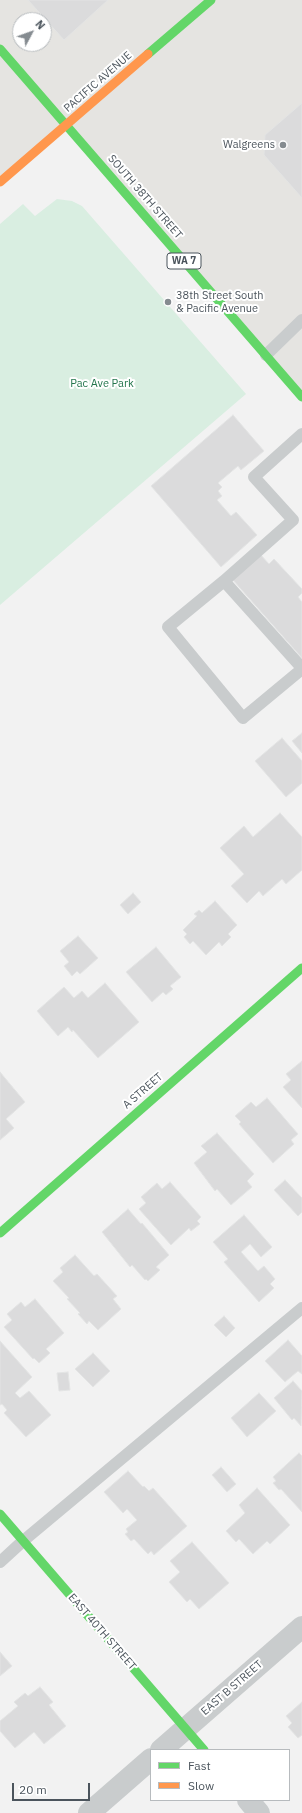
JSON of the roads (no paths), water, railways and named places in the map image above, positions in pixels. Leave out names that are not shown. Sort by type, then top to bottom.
[{"type":"main road","name":"PACIFIC AVENUE","points":[[0,182],[211,0]]},
{"type":"main road","name":"SOUTH 38TH STREET","points":[[0,49],[67,124],[302,396]]},
{"type":"main road","name":"A STREET","points":[[0,1233],[302,968]]},
{"type":"main road","name":"EAST 40TH STREET","points":[[0,1514],[203,1749]]},
{"type":"street","name":"EAST B STREET","points":[[162,1749],[302,1627]]},
{"type":"street","points":[[89,1813],[150,1760]]},
{"type":"street","points":[[249,1801],[259,1813]]},
{"type":"lane","points":[[266,355],[302,320]]},
{"type":"lane","points":[[224,581],[302,668],[243,718],[168,627],[224,581],[292,520],[254,477],[302,434]]},
{"type":"lane","points":[[0,1562],[23,1541],[302,1308]]},
{"type":"place","name":"Walgreens","points":[[283,145]]},
{"type":"place","name":"38th Street South & Pacific Avenue","points":[[168,302]]},
{"type":"park label","name":"Pac Ave Park","points":[[102,384]]}]
